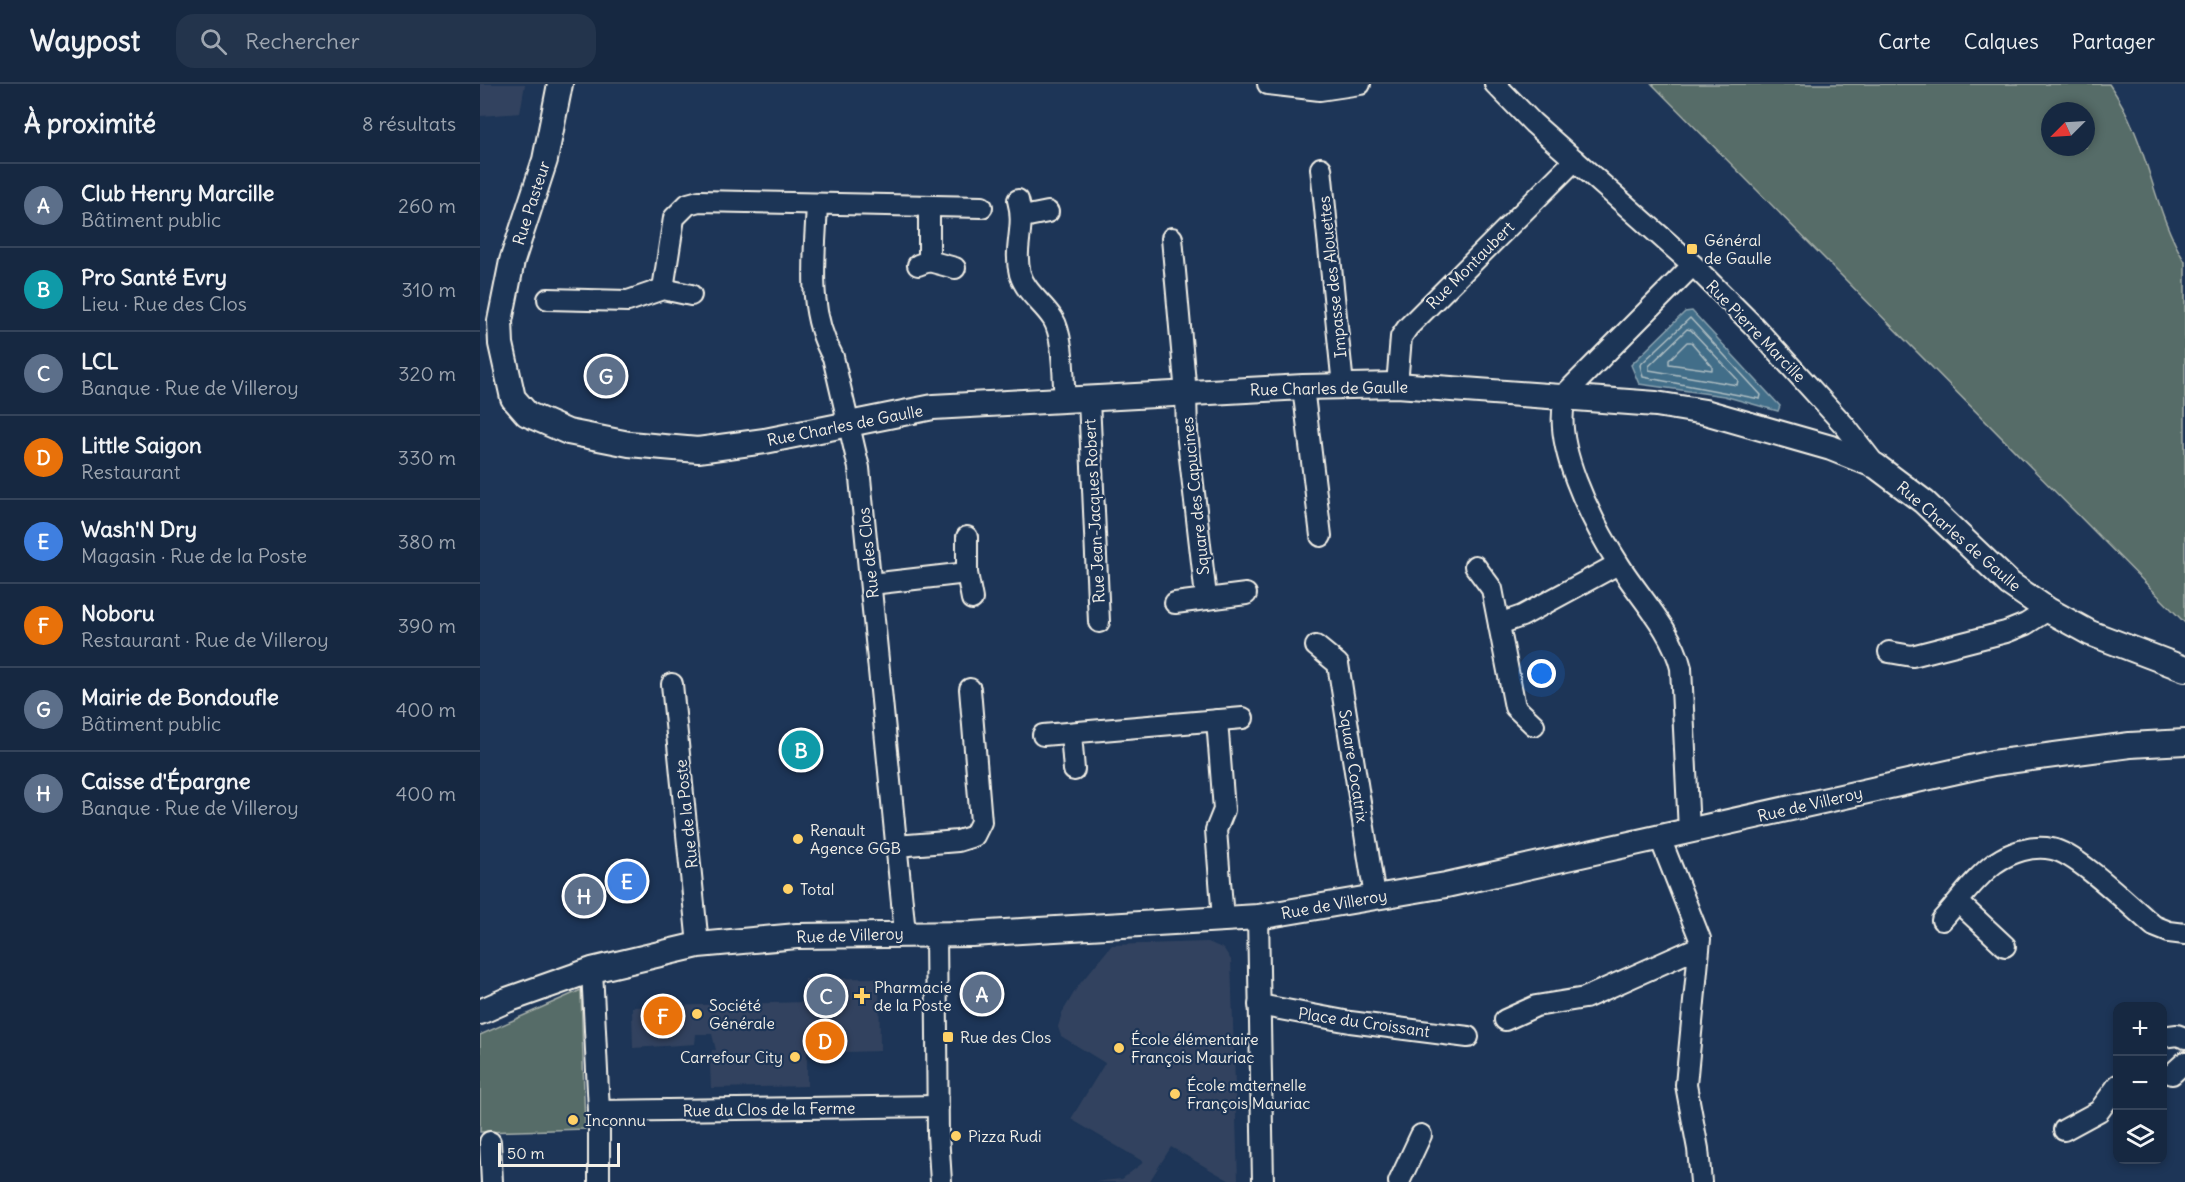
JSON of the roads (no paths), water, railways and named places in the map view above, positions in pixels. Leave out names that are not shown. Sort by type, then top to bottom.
[{"type":"street","name":"Rue Pasteur","points":[[490,321],[545,160],[560,84]]},
{"type":"street","points":[[1268,84],[1320,90],[1360,84]]},
{"type":"street","name":"Rue Pierre Marcille","points":[[1495,84],[1533,123],[1693,265],[1753,325],[1845,426],[1876,466]]},
{"type":"street","name":"Rue Montaubert","points":[[1397,385],[1401,338],[1408,327],[1575,160]]},
{"type":"street","name":"Impasse des Alouettes","points":[[1321,168],[1343,386]]},
{"type":"street","points":[[663,289],[674,218],[688,204],[699,201],[982,207]]},
{"type":"street","name":"Rue des Clos","points":[[817,204],[815,308],[825,342],[834,357],[859,468],[905,933]]},
{"type":"street","points":[[928,207],[923,263],[955,268]]},
{"type":"street","points":[[1048,212],[1021,209],[1018,242],[1020,273],[1025,285],[1053,318],[1058,330],[1065,401]]},
{"type":"street","name":"Square des Capucines","points":[[1172,238],[1186,394],[1187,432],[1206,597]]},
{"type":"street","points":[[1689,831],[1681,668],[1676,648],[1618,564],[1588,507],[1563,435],[1565,397],[1580,376],[1693,265]]},
{"type":"street","points":[[548,299],[628,301],[663,289],[691,295]]},
{"type":"street","name":"Rue Charles de Gaulle","points":[[490,321],[513,398],[540,422],[568,432],[667,449],[698,450],[754,443],[933,407],[1303,387],[1397,385],[1656,404],[1705,412],[1831,448],[1876,466],[1924,502],[2010,584],[2048,610],[2090,633],[2185,669]]},
{"type":"street","points":[[1303,387],[1324,525]]},
{"type":"street","name":"Rue Jean-Jacques Robert","points":[[1089,400],[1099,622]]},
{"type":"street","points":[[967,537],[967,573],[972,599]]},
{"type":"street","points":[[1499,624],[1522,616],[1618,564]]},
{"type":"street","points":[[1475,566],[1492,589],[1515,707],[1534,725]]},
{"type":"street","points":[[872,584],[967,573]]},
{"type":"street","name":"Square des Capucines","points":[[1175,603],[1206,597],[1246,594]]},
{"type":"street","points":[[1889,652],[1912,656],[2006,632],[2026,624],[2048,610]]},
{"type":"street","name":"Square Cocatrix","points":[[1316,646],[1338,664],[1375,897]]},
{"type":"street","name":"Rue de la Poste","points":[[672,684],[698,945]]},
{"type":"street","points":[[896,846],[958,841],[974,836],[981,822],[970,689]]},
{"type":"street","points":[[1043,735],[1242,718]]},
{"type":"street","points":[[1216,720],[1224,810],[1216,830],[1222,920]]},
{"type":"street","points":[[1071,733],[1074,770]]},
{"type":"street","name":"Rue de Villeroy","points":[[480,1012],[592,970],[698,945],[797,936],[936,934],[1258,917],[1446,885],[1993,763],[2130,745],[2185,742]]},
{"type":"street","points":[[1660,838],[1698,929],[1699,947],[1686,1085],[1698,1149],[1701,1182]]},
{"type":"street","points":[[1942,920],[1978,878],[2012,853],[2033,848],[2052,849],[2070,856],[2154,926],[2169,932],[2185,934]]},
{"type":"street","points":[[1958,902],[2005,946]]},
{"type":"street","points":[[1258,917],[1263,1182]]},
{"type":"street","points":[[936,934],[941,1182]]},
{"type":"street","points":[[1505,1020],[1536,1006],[1585,998],[1699,947]]},
{"type":"street","points":[[592,970],[599,1182]]},
{"type":"street","name":"Place du Croissant","points":[[1259,1005],[1350,1022],[1468,1037]]},
{"type":"street","points":[[2167,1036],[2177,1035],[2185,1038]]},
{"type":"street","points":[[2064,1130],[2093,1115],[2113,1091]]},
{"type":"street","name":"Rue du Clos de la Ferme","points":[[598,1111],[938,1106]]},
{"type":"street","points":[[1399,1182],[1421,1135]]},
{"type":"street","points":[[490,1143],[492,1182]]},
{"type":"water","points":[[1692,311],[1780,406],[1778,411],[1724,396],[1639,384],[1631,365],[1685,312]]},
{"type":"place","name":"Général de Gaulle","points":[[1692,249]]},
{"type":"place","name":"Mairie de Bondoufle","points":[[606,376]]},
{"type":"place","name":"Pro Santé Evry","points":[[801,750]]},
{"type":"place","name":"Renault Agence GGB","points":[[798,839]]},
{"type":"place","name":"Wash'N Dry","points":[[627,881]]},
{"type":"place","name":"Total","points":[[788,889]]},
{"type":"place","name":"Caisse d'Épargne","points":[[584,896]]},
{"type":"place","name":"Club Henry Marcille","points":[[982,994]]},
{"type":"place","name":"LCL","points":[[826,996]]},
{"type":"place","name":"Pharmacie de la Poste","points":[[862,996]]},
{"type":"place","name":"Société Générale","points":[[697,1014]]},
{"type":"place","name":"Noboru","points":[[663,1016]]},
{"type":"place","name":"Rue des Clos","points":[[948,1037]]},
{"type":"place","name":"Little Saigon","points":[[825,1041]]},
{"type":"place","name":"École élémentaire François Mauriac","points":[[1119,1048]]},
{"type":"place","name":"Carrefour City","points":[[795,1057]]},
{"type":"place","name":"École maternelle François Mauriac","points":[[1175,1094]]},
{"type":"place","name":"Inconnu","points":[[573,1120]]},
{"type":"place","name":"Pizza Rudi","points":[[956,1136]]}]
